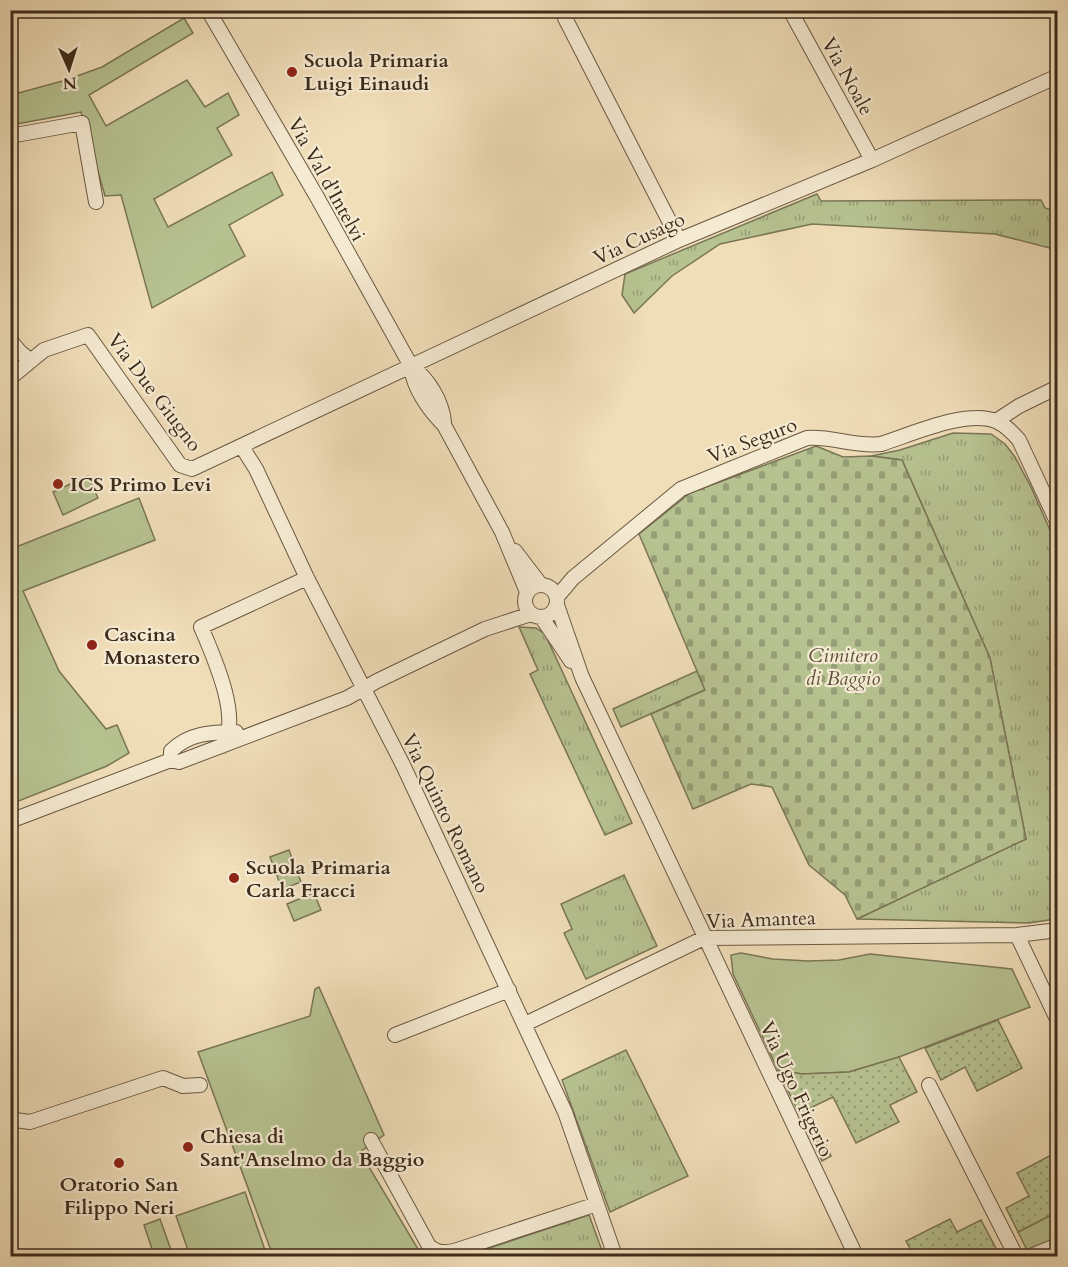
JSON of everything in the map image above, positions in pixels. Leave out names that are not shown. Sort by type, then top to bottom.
[{"type":"street","name":"Via Val d'Intelvi","points":[[208,10],[411,366],[412,376],[431,411],[444,425],[502,532]]},
{"type":"street","name":"Via Noale","points":[[790,10],[872,160]]},
{"type":"street","points":[[565,18],[679,240]]},
{"type":"street","name":"Via Cusago","points":[[192,469],[679,240],[872,160],[1058,76]]},
{"type":"street","points":[[10,136],[82,123],[96,202]]},
{"type":"street","name":"Via Due Giugno","points":[[31,360],[44,350],[88,335],[180,465],[192,469]]},
{"type":"street","points":[[10,340],[31,360],[10,378]]},
{"type":"street","points":[[1058,387],[1019,406],[996,421],[1009,429],[1019,440],[1058,524]]},
{"type":"street","name":"Via Seguro","points":[[557,601],[573,578],[686,486],[807,438],[817,437],[868,446],[965,418],[996,421]]},
{"type":"street","name":"Via Quinto Romano","points":[[242,447],[256,469],[307,578],[405,770],[566,1112],[615,1257]]},
{"type":"street","points":[[502,532],[543,585],[553,590],[582,678]]},
{"type":"street","points":[[502,532],[531,607],[582,678]]},
{"type":"street","points":[[222,746],[227,740],[229,703],[201,627],[307,578]]},
{"type":"street","name":"Via Seguro","points":[[543,585],[573,578]]},
{"type":"street","points":[[531,607],[532,587],[543,585]]},
{"type":"street","points":[[10,821],[171,760],[178,762],[222,746],[347,698],[531,607],[552,614],[557,601]]},
{"type":"street","name":"Via Ugo Frigerio","points":[[582,678],[856,1257]]},
{"type":"street","points":[[171,760],[171,751],[179,743],[212,731],[256,732]]},
{"type":"street","name":"Via Amantea","points":[[525,1024],[704,938],[1017,935],[1058,930]]},
{"type":"street","points":[[1017,935],[1058,1021]]},
{"type":"street","points":[[395,1035],[509,990]]},
{"type":"street","points":[[12,1117],[30,1122],[163,1078],[183,1086],[200,1084]]},
{"type":"street","points":[[929,1085],[1016,1257]]},
{"type":"street","points":[[371,1140],[429,1246],[445,1255],[597,1204]]},
{"type":"street","points":[[1031,1257],[1058,1245]]},
{"type":"green space","points":[[184,18],[193,33],[89,95],[106,126],[187,80],[205,107],[228,93],[239,115],[217,128],[232,155],[154,199],[168,227],[272,172],[283,195],[229,225],[245,256],[152,308],[121,195],[105,196],[81,112],[11,125],[11,95],[66,80],[102,67]]},
{"type":"green space","points":[[817,194],[821,201],[1041,200],[1045,208],[1057,212],[1057,279],[1050,248],[995,234],[812,224],[720,244],[672,276],[634,313],[622,295],[625,274]]},
{"type":"green space","points":[[953,433],[991,434],[1005,444],[1015,457],[1031,487],[1057,546],[1058,730],[1051,739],[1058,770],[1057,918],[1055,919],[1029,923],[857,919],[1026,839],[990,658],[902,460],[871,456],[900,450]]},
{"type":"green space","name":"Cimitero di Baggio","points":[[816,446],[843,457],[871,456],[902,460],[990,658],[1026,839],[857,919],[845,895],[809,865],[772,787],[751,784],[693,809],[651,714],[705,690],[639,534],[690,493]]},
{"type":"green space","points":[[88,476],[98,498],[63,515],[53,492]]},
{"type":"green space","points":[[139,498],[155,540],[23,591],[59,671],[106,729],[117,725],[129,753],[107,766],[11,804],[11,549]]},
{"type":"green space","points":[[519,627],[536,628],[545,634],[632,823],[605,835],[530,674],[538,670]]},
{"type":"green space","points":[[697,671],[705,690],[621,727],[613,709]]},
{"type":"green space","points":[[289,850],[301,882],[282,889],[270,857]]},
{"type":"green space","points":[[624,875],[657,946],[586,979],[564,933],[572,929],[561,904]]},
{"type":"green space","points":[[314,893],[321,910],[294,921],[287,904]]},
{"type":"green space","points":[[741,953],[773,959],[808,961],[839,960],[870,954],[1012,969],[1030,1007],[899,1057],[849,1072],[802,1074],[778,1070],[733,974],[731,955]]},
{"type":"green space","points":[[319,987],[384,1135],[360,1152],[421,1254],[414,1256],[273,1256],[198,1052],[310,1016],[315,989]]},
{"type":"green space","points":[[998,1020],[1022,1068],[977,1091],[965,1067],[941,1080],[925,1048]]},
{"type":"green space","points":[[626,1050],[688,1176],[610,1212],[562,1080]]},
{"type":"green space","points":[[899,1057],[917,1092],[890,1105],[899,1122],[856,1143],[833,1097],[808,1109],[831,1156],[822,1161],[778,1070],[802,1074],[849,1072]]},
{"type":"green space","points":[[1057,1152],[1057,1212],[1018,1232],[1006,1208],[1029,1196],[1017,1173]]},
{"type":"green space","points":[[245,1192],[267,1256],[190,1256],[176,1216]]},
{"type":"green space","points":[[1057,1212],[1057,1240],[1028,1252],[1018,1232]]},
{"type":"green space","points":[[589,1215],[604,1256],[465,1256]]},
{"type":"green space","points":[[160,1219],[171,1250],[154,1255],[144,1225]]},
{"type":"green space","points":[[950,1219],[957,1232],[981,1220],[1000,1256],[914,1256],[906,1241]]},
{"type":"place","name":"Scuola Primaria Luigi Einaudi","points":[[292,72]]},
{"type":"place","name":"ICS Primo Levi","points":[[58,484]]},
{"type":"place","name":"Cascina Monastero","points":[[92,645]]},
{"type":"place","name":"Scuola Primaria Carla Fracci","points":[[234,878]]},
{"type":"place","name":"Chiesa di Sant'Anselmo da Baggio","points":[[188,1147]]},
{"type":"place","name":"Oratorio San Filippo Neri","points":[[119,1163]]}]
